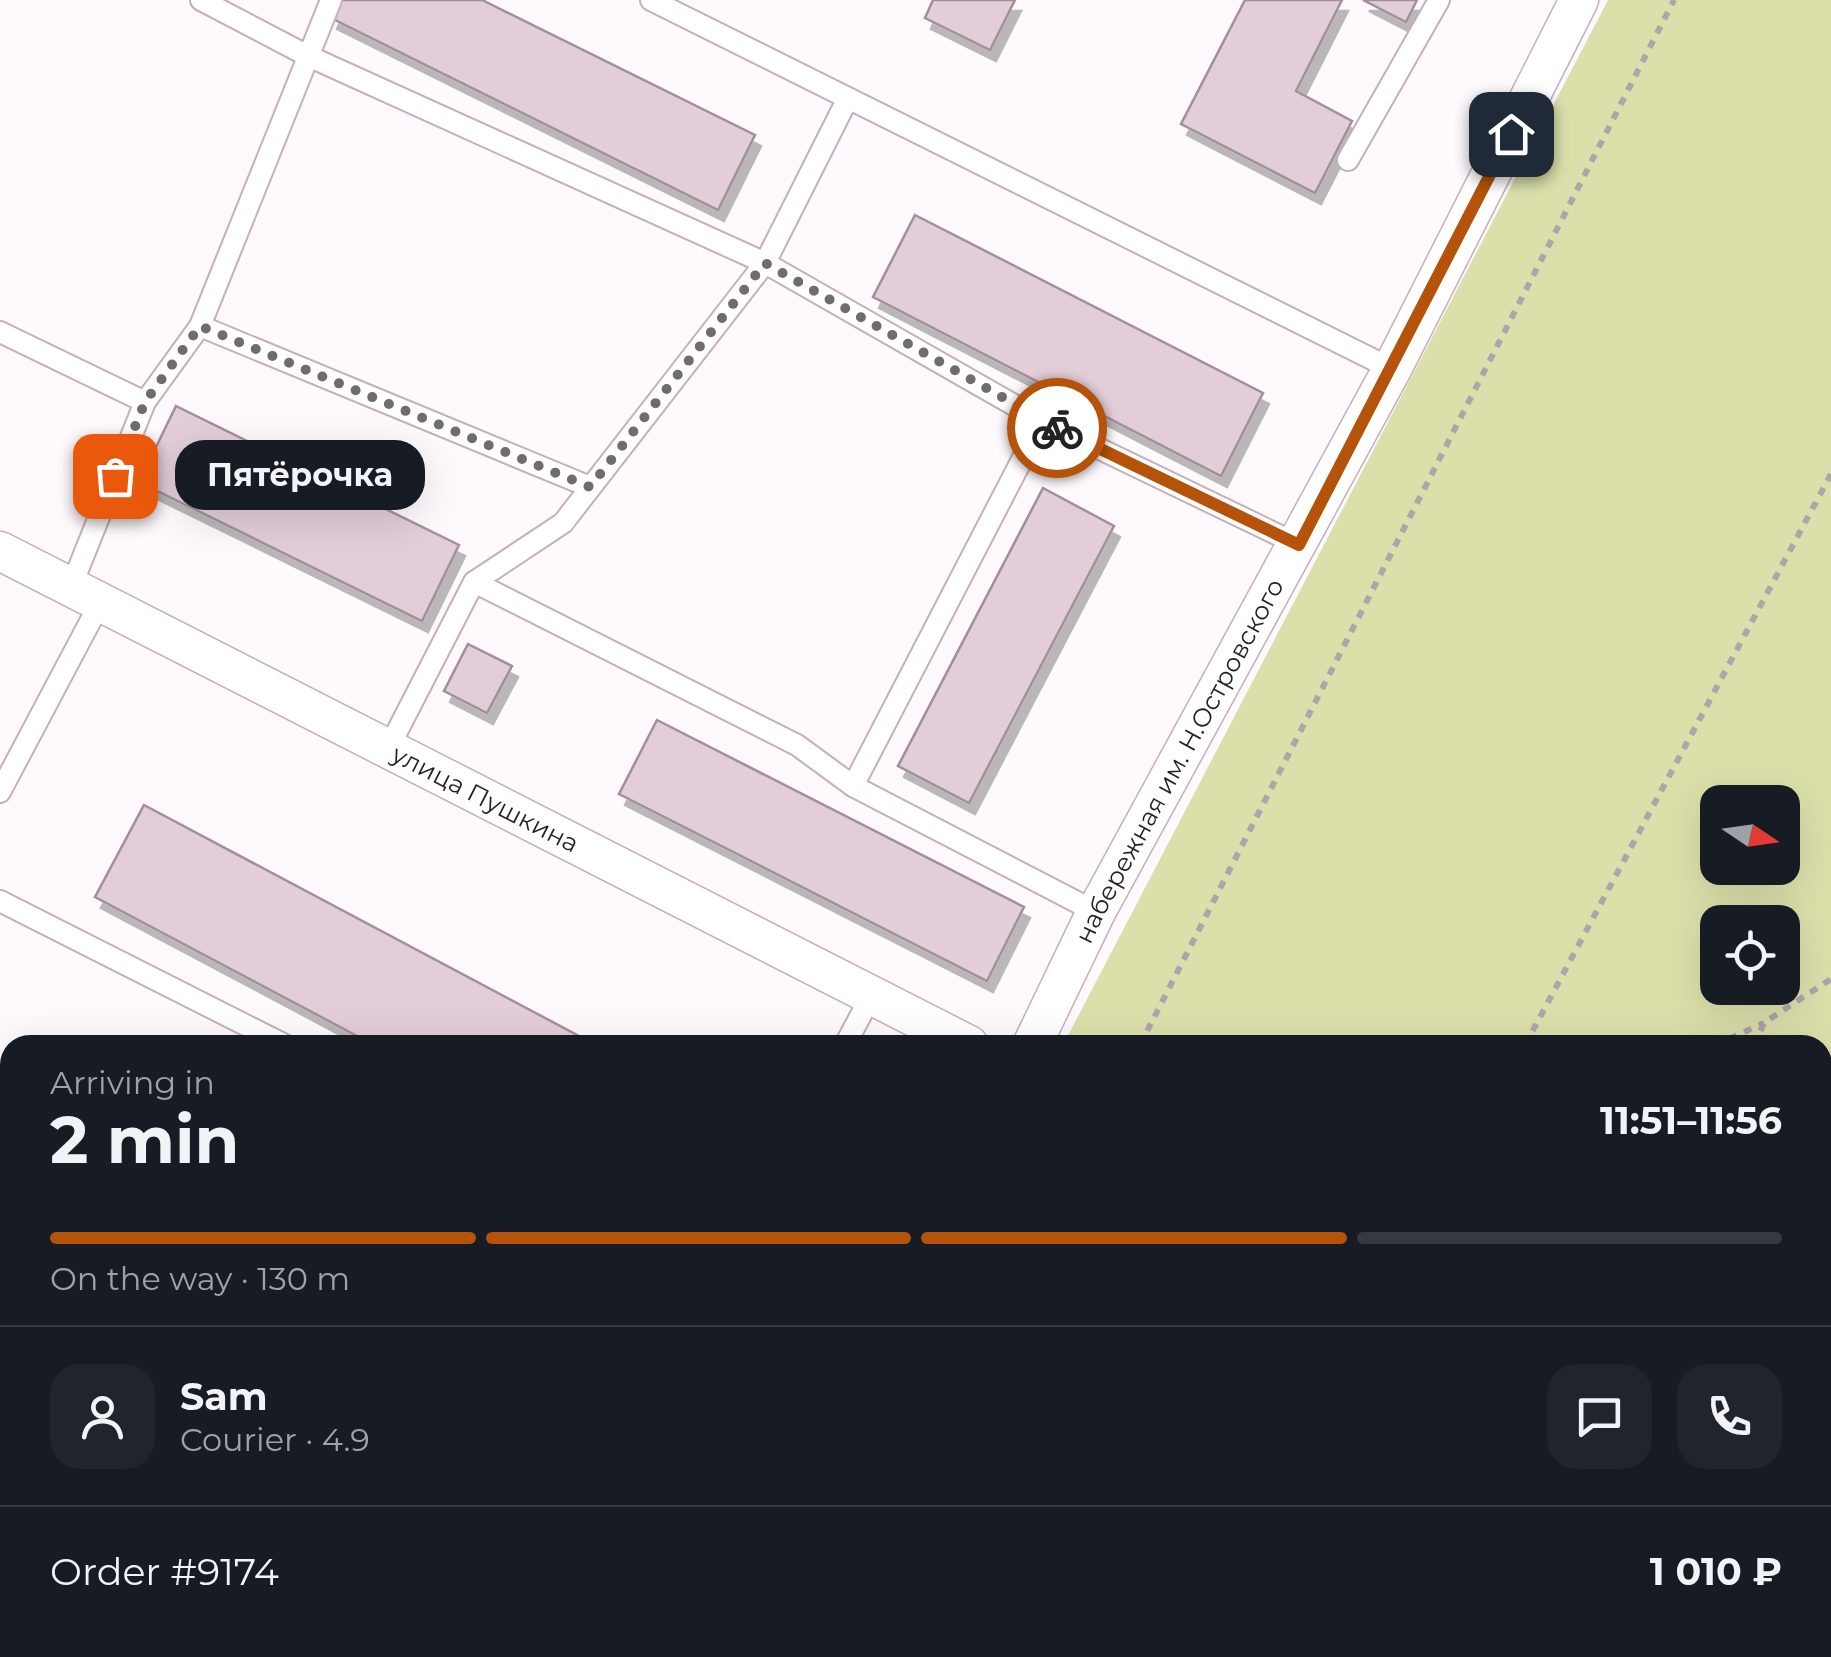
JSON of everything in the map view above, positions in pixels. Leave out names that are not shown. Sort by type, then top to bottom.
[{"type":"street","name":"набережная им. Н.Островского","points":[[1037,1035],[1096,912],[1392,369],[1579,0]]},
{"type":"street","name":"улица Пушкина","points":[[0,551],[948,1035]]},
{"type":"lane","points":[[201,0],[306,55],[765,263],[1042,421],[1299,545]]},
{"type":"lane","points":[[0,792],[86,595],[145,402],[200,326],[331,0]]},
{"type":"lane","points":[[651,0],[1392,369]]},
{"type":"lane","points":[[1348,160],[1439,0]]},
{"type":"lane","points":[[388,750],[474,582],[563,523],[765,263],[847,100]]},
{"type":"lane","points":[[200,326],[590,487]]},
{"type":"lane","points":[[0,332],[145,402]]},
{"type":"lane","points":[[853,786],[1042,421]]},
{"type":"lane","points":[[474,582],[797,745],[853,786],[1096,912]]},
{"type":"lane","points":[[0,901],[265,1035]]},
{"type":"lane","points":[[850,1035],[870,998]]},
{"type":"path","points":[[1145,1035],[1674,0]]},
{"type":"path","points":[[1530,1035],[1831,474]]},
{"type":"path","points":[[1737,1035],[1765,1022],[1831,979]]},
{"type":"path","points":[[1759,1035],[1765,1022]]},
{"type":"green space","points":[[1608,0],[1831,0],[1831,1035],[1068,1035]]},
{"type":"building","points":[[340,0],[482,0],[755,135],[718,210],[331,18]]},
{"type":"building","points":[[933,0],[1015,0],[990,50],[925,18]]},
{"type":"building","points":[[1245,0],[1342,0],[1296,91],[1352,121],[1315,193],[1181,124]]},
{"type":"building","points":[[1363,0],[1417,0],[1406,22]]},
{"type":"building","points":[[915,215],[1263,393],[1221,476],[873,297]]},
{"type":"building","points":[[176,406],[459,545],[422,621],[139,482]]},
{"type":"building","points":[[1043,488],[1114,526],[969,803],[898,766]]},
{"type":"building","points":[[468,644],[512,666],[487,713],[444,691]]},
{"type":"building","points":[[657,720],[1024,907],[987,981],[619,794]]},
{"type":"building","points":[[144,805],[577,1035],[355,1035],[95,897]]},
{"type":"way so far","points":[[115,476],[145,402],[200,326],[590,487],[765,263],[1057,428]]},
{"type":"place","name":"Пятёрочка","points":[[115,476]]},
{"type":"route","points":[[1057,428],[1299,545],[1511,134]]}]
